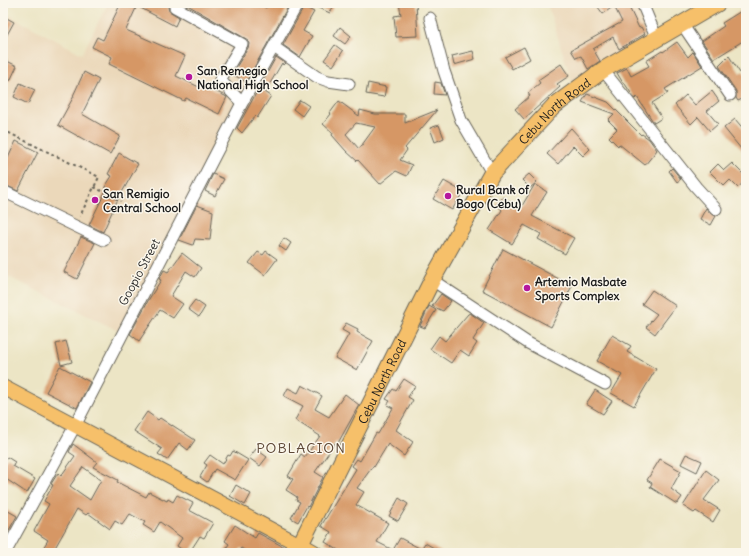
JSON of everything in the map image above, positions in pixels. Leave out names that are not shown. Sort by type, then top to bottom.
[{"type":"highway","name":"Cebu North Road","points":[[298,549],[432,280],[492,173],[554,106],[604,70],[718,3]]},
{"type":"highway","points":[[298,549],[314,553]]},
{"type":"main road","points":[[3,386],[76,424],[298,549]]},
{"type":"street","points":[[177,3],[175,7],[242,44],[220,80],[242,103]]},
{"type":"street","name":"Goopio Street","points":[[5,553],[76,424],[242,103],[298,3]]},
{"type":"street","points":[[642,3],[657,39]]},
{"type":"street","points":[[430,18],[444,71],[461,120],[492,173]]},
{"type":"street","points":[[682,24],[730,95]]},
{"type":"street","points":[[274,47],[317,77],[328,81],[349,84]]},
{"type":"street","points":[[604,70],[696,187],[716,209]]},
{"type":"street","points":[[3,190],[104,240]]},
{"type":"street","points":[[432,280],[528,343],[605,384]]},
{"type":"path","points":[[3,130],[99,177],[75,226]]},
{"type":"path","points":[[94,187],[121,201]]},
{"type":"shaded area","name":"San Remigio Central School","points":[[108,3],[294,3],[121,332],[3,274],[3,12],[82,54]]},
{"type":"shaded area","points":[[547,3],[635,3],[649,35],[572,82]]},
{"type":"building","points":[[121,3],[126,3],[136,8],[126,30],[185,56],[176,76],[199,87],[201,84],[227,97],[219,114],[186,98],[184,101],[109,64],[112,57],[92,47],[97,37],[103,40]]},
{"type":"building","points":[[131,3],[169,3],[169,11],[179,17],[175,26]]},
{"type":"building","points":[[184,3],[258,3],[266,8],[269,3],[290,3],[246,82],[232,74],[248,48],[248,40]]},
{"type":"building","points":[[307,3],[335,3],[330,13]]},
{"type":"building","points":[[399,3],[416,3],[418,36],[396,37],[394,16],[401,15]]},
{"type":"building","points":[[595,3],[627,3],[639,28],[641,27],[645,34],[619,49],[613,37],[593,49],[600,61],[588,69],[581,56],[576,58],[571,50],[622,22],[614,6],[603,14]]},
{"type":"building","points":[[304,7],[314,12],[303,31],[312,36],[300,57],[283,45]]},
{"type":"building","points":[[746,8],[746,39],[714,59],[702,41],[724,26],[722,23]]},
{"type":"building","points":[[3,16],[14,22],[3,42]]},
{"type":"building","points":[[340,27],[351,36],[345,44],[334,36]]},
{"type":"building","points":[[677,42],[688,57],[693,52],[702,66],[665,89],[668,93],[652,103],[662,118],[654,123],[637,97],[635,99],[617,73],[627,68],[631,76],[649,66],[646,61],[662,51],[663,52]]},
{"type":"building","points":[[335,45],[343,51],[333,66],[324,60]]},
{"type":"building","points":[[524,47],[530,59],[512,69],[505,57]]},
{"type":"building","points":[[473,51],[475,59],[454,65],[452,56]]},
{"type":"building","points":[[729,56],[740,73],[743,71],[746,76],[746,97],[738,101],[736,98],[736,91],[719,66]]},
{"type":"building","points":[[276,57],[285,63],[283,65],[282,63],[265,92],[271,96],[257,118],[255,116],[242,133],[237,128]]},
{"type":"building","points":[[3,59],[17,66],[10,81],[3,77]]},
{"type":"building","points":[[561,64],[569,76],[557,84],[560,87],[524,119],[515,109],[530,96],[528,93],[540,83],[538,80]]},
{"type":"building","points":[[84,72],[99,80],[82,114],[120,136],[110,154],[58,125],[74,96]]},
{"type":"building","points":[[435,82],[441,83],[445,95],[434,94]]},
{"type":"building","points":[[20,83],[35,90],[28,104],[14,97]]},
{"type":"building","points":[[368,83],[386,87],[384,97],[366,94]]},
{"type":"building","points":[[712,91],[719,101],[707,111],[718,124],[710,131],[698,117],[691,124],[675,105],[686,95],[695,105]]},
{"type":"building","points":[[587,94],[608,102],[641,135],[642,134],[649,139],[657,150],[645,165],[619,144],[618,146],[609,137],[617,129],[608,120],[614,114],[582,102]]},
{"type":"building","points":[[300,100],[309,106],[302,116],[293,109]]},
{"type":"building","points":[[339,101],[359,116],[360,110],[375,114],[405,114],[405,123],[437,110],[405,148],[407,150],[400,160],[412,165],[407,176],[396,171],[380,184],[358,160],[357,161],[346,151],[332,135],[333,133],[323,124],[331,114],[330,113]],"holes":[[[356,123],[375,127],[359,149],[346,134]]]},
{"type":"building","points":[[735,119],[746,132],[746,155],[724,128]]},
{"type":"building","points":[[439,125],[444,138],[435,142],[430,128]]},
{"type":"building","points":[[571,128],[590,149],[583,156],[573,146],[558,164],[547,154]]},
{"type":"building","points":[[16,141],[38,152],[18,191],[3,184],[3,155],[8,158]]},
{"type":"building","points":[[119,153],[138,164],[116,203],[103,232],[89,225],[107,188],[105,187],[112,176],[108,174]]},
{"type":"building","points":[[732,163],[746,177],[738,188],[730,180],[724,186],[710,172],[718,164],[724,170]]},
{"type":"building","points":[[672,168],[681,179],[677,182],[669,171]]},
{"type":"building","points":[[213,174],[224,179],[215,196],[205,191]]},
{"type":"building","points":[[529,174],[537,182],[530,188],[522,180]]},
{"type":"building","name":"Rural Bank of Bogo (Cebu)","points":[[444,181],[463,192],[452,210],[433,199]]},
{"type":"building","points":[[535,184],[547,192],[532,216],[574,238],[565,254],[538,239],[541,234],[524,225],[512,244],[489,230],[502,210],[497,205],[503,197],[520,209]]},
{"type":"building","points":[[197,205],[213,211],[210,240],[195,239],[193,245],[179,240]]},
{"type":"building","points":[[706,208],[711,214],[716,216],[711,225],[700,219]]},
{"type":"building","points":[[81,237],[95,243],[77,279],[64,272]]},
{"type":"building","points":[[284,238],[291,243],[286,251],[279,246]]},
{"type":"building","name":"Artemio Masbate Sports Complex","points":[[503,249],[572,286],[551,327],[482,290]]},
{"type":"building","points":[[266,251],[277,259],[265,275],[249,263],[258,252],[263,255]]},
{"type":"building","points":[[182,253],[201,268],[195,277],[186,271],[171,296],[183,304],[173,318],[160,310],[139,341],[130,334],[161,280],[159,279],[164,270],[168,272]]},
{"type":"building","points":[[652,290],[676,306],[655,334],[646,327],[657,314],[642,304]]},
{"type":"building","points":[[441,294],[451,301],[443,311],[432,306]]},
{"type":"building","points":[[195,300],[205,307],[199,317],[188,309]]},
{"type":"building","points":[[429,306],[436,310],[425,328],[420,326]]},
{"type":"building","points":[[470,313],[484,323],[473,340],[477,343],[469,356],[460,350],[451,363],[430,349],[439,336],[445,341]]},
{"type":"building","points":[[346,323],[358,329],[357,332],[373,341],[357,370],[335,358],[349,334],[342,330]]},
{"type":"building","points":[[612,335],[631,346],[627,352],[656,369],[634,406],[611,393],[622,375],[597,361]]},
{"type":"building","points":[[66,341],[72,362],[61,365],[56,344]]},
{"type":"building","points":[[60,366],[90,382],[77,408],[46,392]]},
{"type":"building","points":[[404,379],[415,386],[408,397],[413,400],[396,430],[413,442],[404,456],[388,444],[374,467],[373,466],[357,488],[364,492],[356,505],[388,523],[377,542],[393,550],[400,538],[421,549],[425,543],[443,553],[343,553],[325,542],[331,532],[321,526],[356,469],[352,466],[357,459],[360,461],[376,433],[378,434],[393,408],[387,405],[390,401],[386,399],[393,389],[396,391]]},
{"type":"building","points":[[302,385],[322,396],[315,409],[329,417],[345,394],[359,405],[338,443],[336,442],[315,472],[323,477],[308,507],[307,506],[298,522],[291,518],[300,502],[296,500],[297,497],[286,490],[293,479],[288,476],[301,454],[305,457],[320,436],[295,420],[303,406],[284,396],[288,388],[298,393]]},
{"type":"building","points":[[595,390],[612,401],[603,414],[586,404]]},
{"type":"building","points":[[147,412],[158,420],[160,418],[172,425],[195,440],[188,450],[179,443],[167,460],[158,454],[162,449],[134,431]]},
{"type":"building","points":[[73,444],[97,462],[93,467],[118,480],[117,482],[146,497],[149,492],[167,501],[168,499],[173,502],[177,495],[193,503],[189,510],[213,523],[204,538],[200,536],[189,553],[187,553],[177,546],[182,538],[160,522],[154,532],[143,525],[145,522],[130,514],[122,525],[115,521],[110,529],[88,513],[86,515],[77,509],[52,553],[40,553],[48,540],[34,531],[49,504],[44,501],[53,485],[51,484],[58,473],[61,476],[75,456],[69,452]],"holes":[[[83,467],[101,480],[90,500],[70,486]]]},
{"type":"building","points":[[256,449],[267,457],[260,466],[249,458]]},
{"type":"building","points":[[233,451],[248,460],[235,480],[215,469],[207,482],[200,477],[207,465],[204,463],[210,455],[223,464],[228,455],[230,456]]},
{"type":"building","points":[[686,454],[702,461],[697,472],[681,464]]},
{"type":"building","points":[[7,457],[15,462],[13,466],[35,479],[27,493],[3,477],[3,464]]},
{"type":"building","points":[[660,459],[681,471],[671,489],[682,497],[677,504],[650,487],[652,483],[647,480]]},
{"type":"building","points":[[706,470],[719,480],[704,500],[720,510],[713,522],[696,511],[694,513],[683,506]]},
{"type":"building","points":[[236,485],[251,494],[245,505],[230,496]]},
{"type":"building","points":[[399,498],[408,504],[398,521],[389,516]]},
{"type":"building","points":[[3,508],[17,516],[9,530],[3,527]]},
{"type":"building","points":[[235,525],[255,538],[258,533],[295,553],[249,553],[241,548],[237,553],[223,553],[229,544],[225,541]]},
{"type":"place","name":"San Remegio National High School","points":[[189,77]]},
{"type":"place","name":"Rural Bank of Bogo (Cebu)","points":[[448,196]]},
{"type":"place","name":"San Remigio Central School","points":[[95,200]]},
{"type":"place","name":"Artemio Masbate Sports Complex","points":[[527,288]]},
{"type":"district","name":"POBLACION","points":[[301,448]]}]
